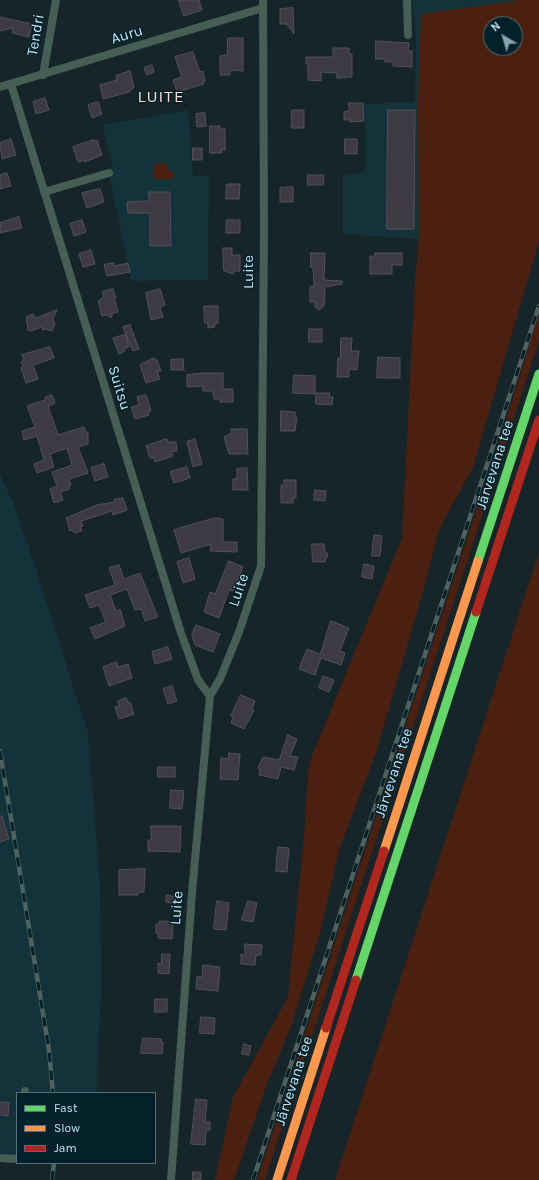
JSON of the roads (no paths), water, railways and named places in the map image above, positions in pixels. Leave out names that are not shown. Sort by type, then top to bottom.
[{"type":"highway","name":"Järvevana tee","points":[[276,1180],[539,374]]},
{"type":"highway","name":"Järvevana tee","points":[[291,1180],[539,420]]},
{"type":"street","name":"Tendri","points":[[43,75],[56,0]]},
{"type":"street","points":[[407,0],[408,35]]},
{"type":"street","name":"Auru","points":[[0,87],[43,75],[263,4]]},
{"type":"street","name":"Luite","points":[[171,1180],[192,893],[210,696],[220,679],[239,632],[261,566],[263,4]]},
{"type":"street","name":"Suitsu","points":[[11,84],[181,633],[198,680],[210,696]]},
{"type":"street","points":[[44,192],[109,173]]},
{"type":"street","points":[[0,1158],[16,1159]]},
{"type":"railway","points":[[253,1180],[539,306]]},
{"type":"railway","points":[[0,751],[49,1050],[53,1092]]},
{"type":"railway","points":[[52,1180],[54,1164]]},
{"type":"district","name":"LUITE","points":[[161,97]]}]
